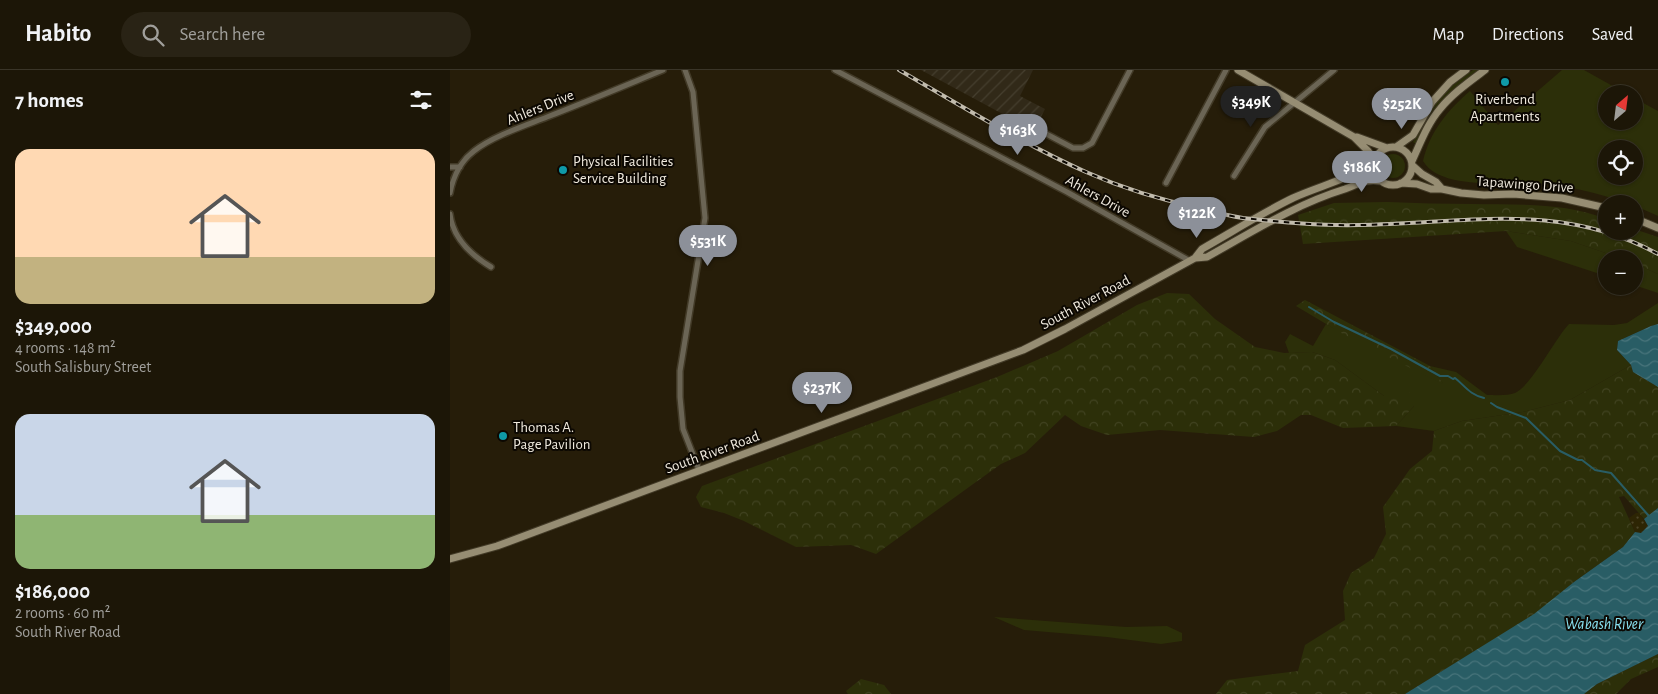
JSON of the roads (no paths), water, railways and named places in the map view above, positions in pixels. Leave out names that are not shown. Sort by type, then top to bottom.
[{"type":"main road","points":[[1238,70],[1354,137],[1387,148],[1396,148],[1407,152],[1412,163]]},
{"type":"main road","points":[[1396,148],[1413,135],[1432,102],[1450,82],[1466,70]]},
{"type":"main road","points":[[1354,137],[1368,150],[1374,162],[1375,170],[1382,181],[1391,184],[1402,183],[1409,175],[1412,163],[1430,124],[1439,110],[1448,100],[1485,70]]},
{"type":"main road","points":[[1374,162],[1381,151],[1387,148]]},
{"type":"main road","name":"South River Road","points":[[1193,260],[1202,249],[1291,199],[1353,176],[1374,162]]},
{"type":"main road","name":"Tapawingo Drive","points":[[1412,163],[1422,174],[1436,182],[1442,189]]},
{"type":"main road","name":"South River Road","points":[[450,558],[496,546],[1023,350],[1072,326],[1193,260],[1207,257],[1311,200],[1364,181],[1382,181]]},
{"type":"main road","name":"Tapawingo Drive","points":[[1402,183],[1417,184],[1431,189],[1442,189],[1460,193],[1547,196],[1598,206]]},
{"type":"main road","points":[[1643,222],[1658,228]]},
{"type":"street","name":"Ahlers Drive","points":[[450,193],[454,178],[460,167],[474,151],[487,143],[663,70]]},
{"type":"street","points":[[685,70],[693,92],[705,229],[680,371],[680,397],[683,429],[699,470]]},
{"type":"street","name":"Ahlers Drive","points":[[835,70],[1193,260]]},
{"type":"street","points":[[1035,128],[1073,148],[1083,148],[1092,143],[1130,70]]},
{"type":"street","points":[[1166,183],[1226,70]]},
{"type":"street","points":[[1234,176],[1260,134],[1294,102],[1334,70]]},
{"type":"street","points":[[450,167],[460,167]]},
{"type":"street","points":[[450,214],[455,231],[462,243],[472,254],[491,267]]},
{"type":"water","points":[[1658,324],[1658,387],[1633,372],[1631,365],[1617,350],[1618,341]]},
{"type":"water","name":"Wabash River","points":[[1658,508],[1658,654],[1597,684],[1584,694],[1405,694],[1534,614],[1574,582],[1623,547],[1635,532],[1641,533],[1648,526],[1644,519]]},
{"type":"waterway","points":[[1309,307],[1334,322],[1391,349],[1440,376],[1455,378],[1471,392],[1484,398]]},
{"type":"waterway","points":[[1491,403],[1526,418],[1560,451],[1578,460],[1582,460],[1595,470],[1611,473],[1649,516]]},
{"type":"railway","points":[[899,70],[1014,136],[1086,172],[1142,193],[1222,214],[1243,218],[1330,225],[1398,224],[1474,219],[1547,221],[1584,227],[1621,237],[1658,254]]},
{"type":"place","name":"Riverbend Apartments","points":[[1505,82]]},
{"type":"place","name":"Physical Facilities Service Building","points":[[563,170]]},
{"type":"place","name":"Thomas A. Page Pavilion","points":[[503,436]]}]
